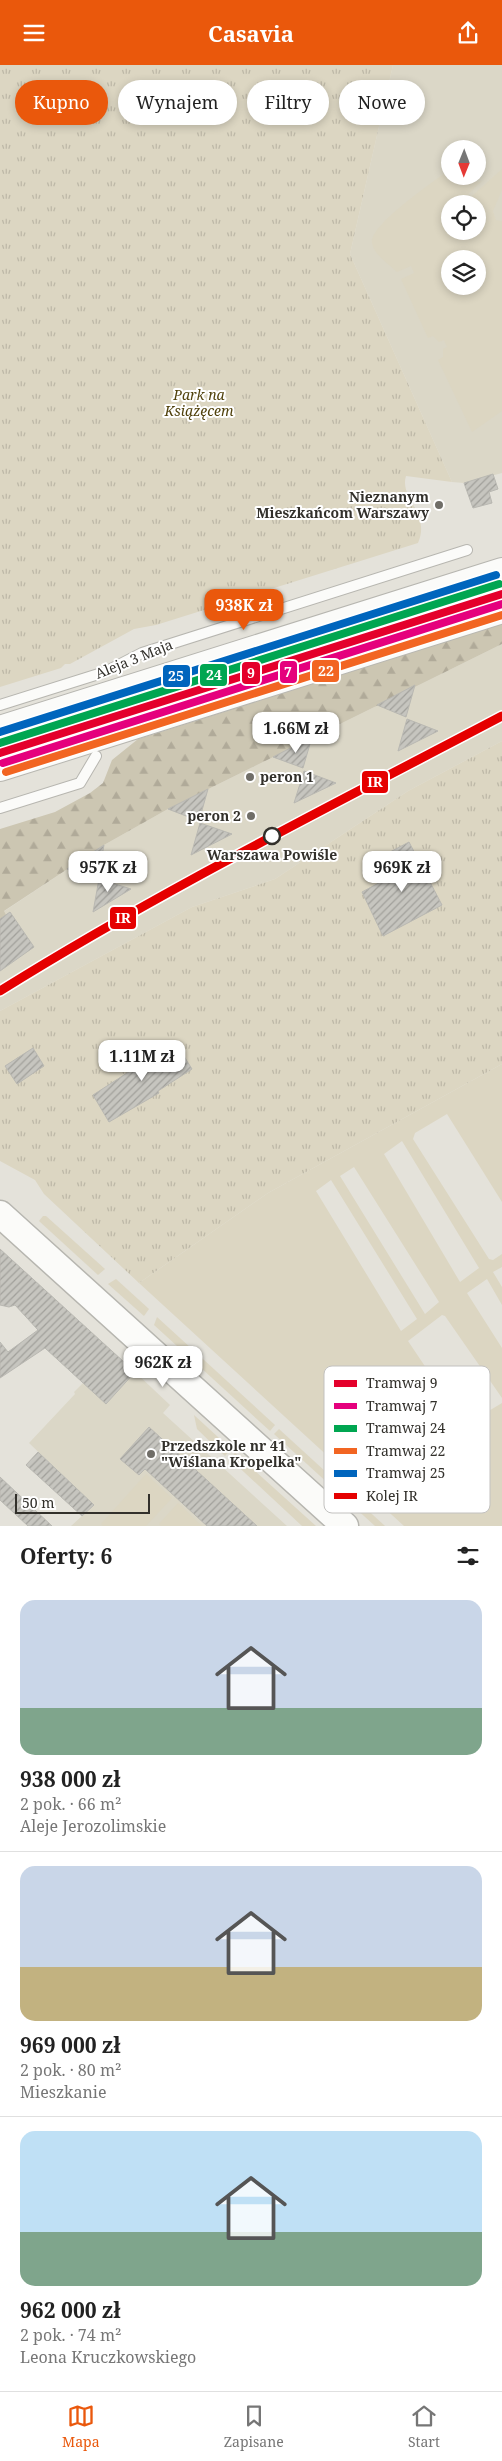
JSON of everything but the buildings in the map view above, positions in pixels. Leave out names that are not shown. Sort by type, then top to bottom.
[{"type":"main road","points":[[0,730],[501,572]]},
{"type":"main road","points":[[0,767],[502,609]]},
{"type":"street","points":[[3,1213],[324,1507]]},
{"type":"street","points":[[331,1513],[345,1526]]},
{"type":"lane","name":"Aleja 3 Maja","points":[[0,705],[105,672],[142,653],[467,550]]},
{"type":"lane","points":[[0,808],[80,783],[96,756]]},
{"type":"shaded area","points":[[393,65],[502,65],[502,473],[464,483],[452,482],[350,254],[379,125],[425,125],[425,80],[390,80]]},
{"type":"shaded area","points":[[502,644],[502,741],[408,791],[275,879],[192,907],[0,1011],[0,919],[3,912],[104,845],[168,809]]},
{"type":"shaded area","points":[[135,1372],[170,1405],[163,1413],[287,1526],[71,1526],[94,1505],[29,1443],[83,1383],[106,1404]]},
{"type":"green space","name":"Park na Książęcem","points":[[0,65],[393,65],[390,80],[339,80],[339,125],[379,125],[350,254],[452,482],[406,476],[407,492],[421,523],[418,543],[156,625],[134,629],[70,664],[65,664],[61,668],[0,687]]},
{"type":"green space","points":[[502,169],[502,190],[493,211],[496,220],[502,221],[502,411],[472,432],[438,360],[443,357],[443,349],[447,347],[444,340],[439,342],[433,336],[428,338],[401,279],[414,273],[411,266],[397,272],[375,251],[372,243],[374,235],[391,215],[441,176],[441,185],[478,185],[468,195],[441,195],[441,240],[486,240],[486,195],[473,195]]},
{"type":"green space","points":[[502,624],[502,644],[168,809],[104,845],[4,911],[6,915],[0,919],[0,829],[55,812],[90,793],[103,783],[112,760],[138,739]]},
{"type":"green space","points":[[502,741],[502,1064],[268,1193],[139,1283],[44,1194],[35,1180],[0,1161],[0,1011],[192,907],[275,879],[408,791]]},
{"type":"green space","points":[[502,1064],[502,1202],[447,1114],[415,1133],[413,1139],[489,1259],[493,1260],[502,1254],[502,1267],[493,1272],[502,1287],[502,1305],[487,1279],[467,1293],[502,1348],[502,1398],[490,1381],[490,1366],[480,1366],[445,1316],[442,1315],[408,1341],[425,1366],[324,1366],[324,1453],[139,1283],[268,1193]],"holes":[[[402,1141],[479,1268],[460,1282],[384,1154]],[[354,1167],[439,1302],[425,1314],[340,1176]],[[331,1180],[417,1319],[401,1331],[316,1191]]]},
{"type":"green space","points":[[43,1216],[46,1216],[105,1269],[98,1275],[39,1221]]},
{"type":"green space","points":[[116,1279],[149,1309],[144,1316],[108,1284]]},
{"type":"green space","points":[[157,1317],[275,1425],[270,1431],[154,1325]]},
{"type":"green space","points":[[502,1403],[502,1526],[404,1526],[390,1513],[490,1513],[490,1410]]},
{"type":"green space","points":[[194,1415],[231,1449],[225,1456],[197,1429]]},
{"type":"green space","points":[[279,1429],[324,1470],[324,1480],[274,1434]]},
{"type":"green space","points":[[235,1453],[316,1526],[302,1526],[230,1459]]},
{"type":"green space","points":[[146,1474],[172,1498],[146,1526],[103,1526],[101,1524]]},
{"type":"green space","points":[[178,1503],[202,1526],[161,1526],[159,1524]]},
{"type":"green space","points":[[361,1513],[371,1513],[385,1526],[375,1526]]},
{"type":"tram line","name":"25","points":[[0,732],[496,575]]},
{"type":"tram line","name":"24","points":[[0,743],[499,584]]},
{"type":"tram line","name":"9","points":[[0,753],[502,594]]},
{"type":"tram line","name":"7","points":[[3,763],[502,604]]},
{"type":"tram line","name":"22","points":[[6,772],[502,615]]},
{"type":"rail line","name":"IR","points":[[0,991],[185,883],[502,716]]},
{"type":"place","name":"Nieznanym Mieszkańcom Warszawy","points":[[439,505]]},
{"type":"place","name":"peron 1","points":[[250,777]]},
{"type":"place","name":"peron 2","points":[[251,816]]},
{"type":"place","name":"Warszawa Powiśle","points":[[272,836]]},
{"type":"place","name":"Przedszkole nr 41 \"Wiślana Kropelka\"","points":[[151,1454]]}]
